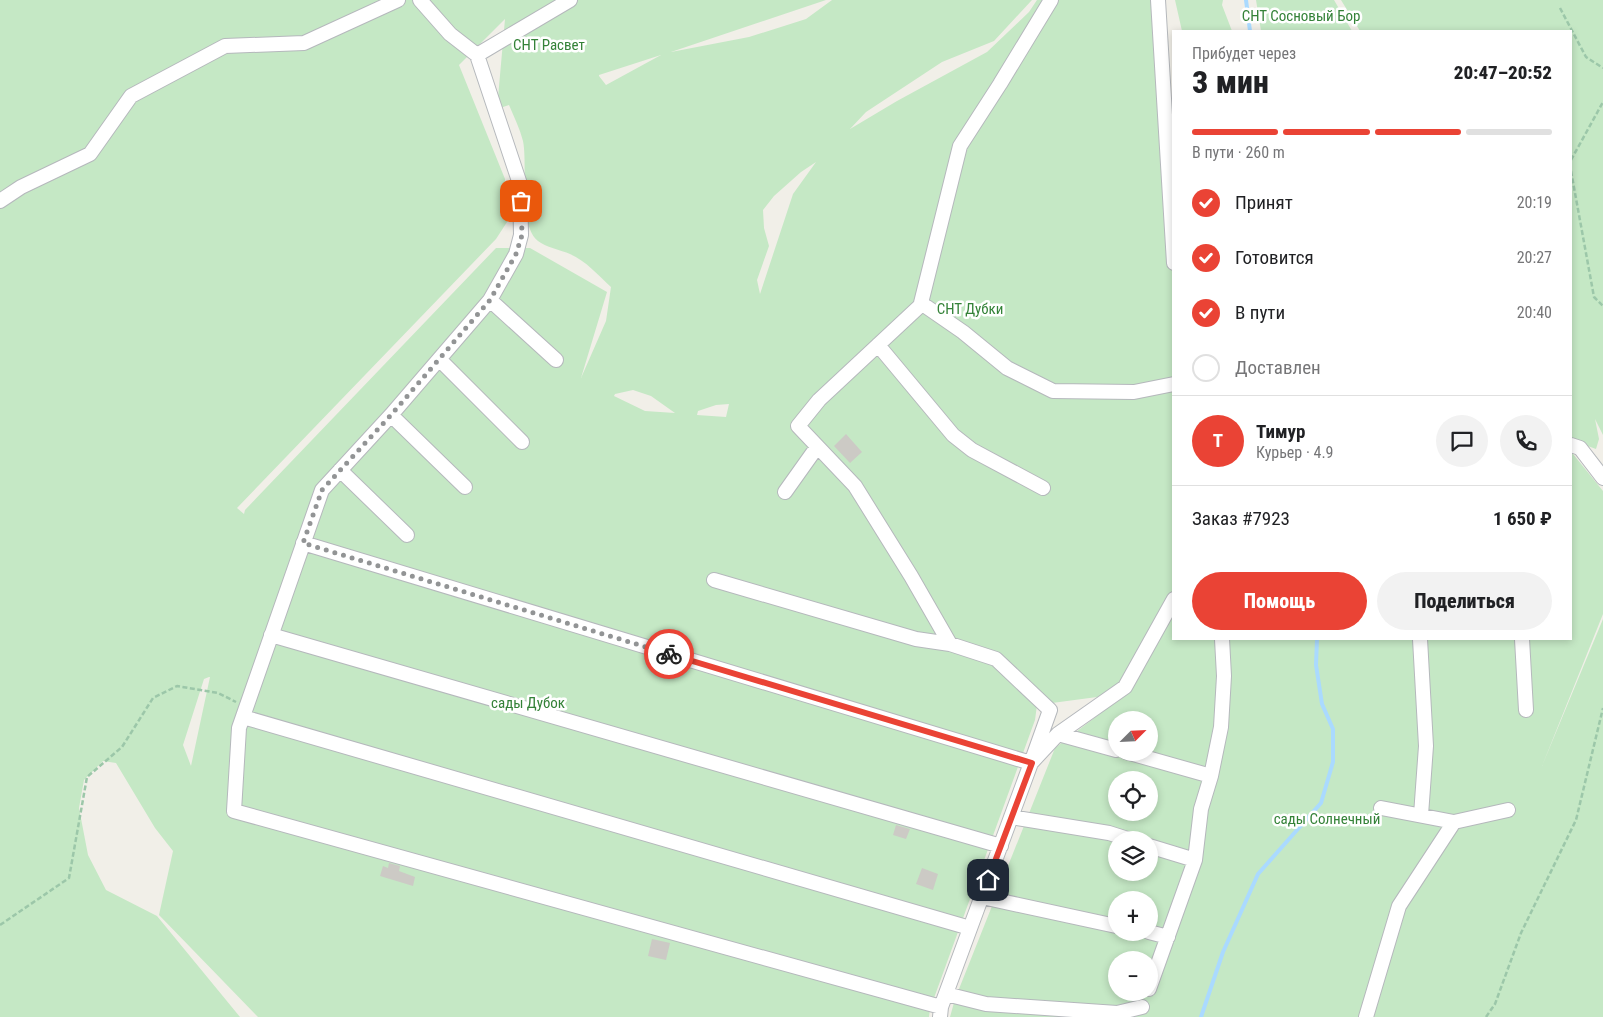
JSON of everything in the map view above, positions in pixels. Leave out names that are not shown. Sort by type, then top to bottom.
[{"type":"lane","points":[[0,201],[21,187],[90,154],[131,96],[225,46],[304,43],[398,0]]},
{"type":"lane","points":[[420,0],[450,34],[477,55],[520,184],[522,235],[516,254],[490,300],[440,360],[322,490],[239,728],[234,811],[942,1006],[986,1004],[1118,1013],[1143,1012]]},
{"type":"lane","points":[[477,55],[570,0]]},
{"type":"lane","points":[[950,644],[911,576],[855,486],[798,426],[818,400],[923,303],[960,146],[1051,0]]},
{"type":"lane","points":[[1158,0],[1172,230]]},
{"type":"lane","points":[[490,300],[556,360]]},
{"type":"lane","points":[[923,303],[963,332],[1007,368],[1053,391],[1134,392],[1172,384]]},
{"type":"lane","points":[[878,345],[953,435],[972,450],[1043,488]]},
{"type":"lane","points":[[440,360],[522,442]]},
{"type":"lane","points":[[391,415],[465,487]]},
{"type":"lane","points":[[1572,445],[1580,448],[1603,478]]},
{"type":"lane","points":[[785,492],[817,447]]},
{"type":"lane","points":[[340,470],[407,535]]},
{"type":"lane","points":[[303,543],[1032,763]]},
{"type":"lane","points":[[714,580],[916,639],[950,644],[996,659],[1050,710],[942,1006]]},
{"type":"lane","points":[[1032,763],[1058,734],[1125,687],[1172,603]]},
{"type":"lane","points":[[271,635],[1001,846]]},
{"type":"lane","points":[[1158,964],[1195,860],[1201,809],[1211,776],[1221,726],[1224,676],[1222,640]]},
{"type":"lane","points":[[1420,640],[1426,746],[1421,815]]},
{"type":"lane","points":[[1522,640],[1526,710]]},
{"type":"lane","points":[[244,712],[970,928]]},
{"type":"lane","points":[[1058,734],[1108,748]]},
{"type":"lane","points":[[1158,761],[1211,776]]},
{"type":"lane","points":[[1381,808],[1454,822],[1508,810]]},
{"type":"lane","points":[[1011,817],[1108,834]]},
{"type":"lane","points":[[1366,1017],[1399,906],[1454,822]]},
{"type":"lane","points":[[1158,849],[1195,860]]},
{"type":"lane","points":[[982,897],[1108,924]]},
{"type":"lane","points":[[1158,934],[1168,937]]},
{"type":"path","points":[[1560,8],[1572,30]]},
{"type":"path","points":[[1572,31],[1586,57],[1603,68]]},
{"type":"path","points":[[1572,158],[1603,102]]},
{"type":"path","points":[[1572,176],[1594,297],[1603,306]]},
{"type":"path","points":[[0,925],[69,878],[87,777],[122,747],[153,698],[177,686],[218,693],[244,712]]},
{"type":"path","points":[[1486,1017],[1495,1004],[1521,932],[1576,820],[1603,708]]},
{"type":"green space","points":[[0,0],[826,0],[671,52],[749,37],[806,19],[832,0],[1032,0],[994,41],[942,62],[866,112],[850,129],[987,52],[1029,12],[1037,0],[1151,0],[1167,256],[1172,259],[1172,640],[1572,640],[1572,454],[1603,491],[1603,614],[1542,766],[1603,619],[1603,1017],[950,1017],[955,999],[1055,748],[1127,693],[1037,705],[1035,720],[930,1009],[929,1017],[258,1017],[159,915],[173,851],[155,828],[116,763],[103,761],[84,780],[79,808],[88,855],[106,890],[157,916],[240,1017],[0,1017]],"holes":[[[505,19],[497,109],[509,105],[522,136],[526,209],[532,233],[541,243],[581,260],[611,287],[606,321],[581,378],[607,292],[530,248],[496,248],[245,510],[244,514],[237,508],[496,239],[509,219],[505,179],[459,65]],[[661,55],[606,85],[599,76],[599,75]],[[816,162],[793,194],[760,294],[757,280],[769,246],[764,228],[763,210],[774,196],[801,172]],[[633,390],[651,396],[675,413],[645,411],[614,396],[615,394]],[[729,404],[726,417],[697,415],[698,411],[716,405]],[[210,677],[191,766],[183,745],[204,679]]]},
{"type":"green space","points":[[1175,0],[1223,0],[1222,5],[1232,30],[1182,30]]},
{"type":"green space","name":"СНТ Сосновый Бор","points":[[1256,0],[1334,0],[1351,30],[1261,30]]},
{"type":"green space","points":[[1341,0],[1603,0],[1603,435],[1595,419],[1599,439],[1596,449],[1572,440],[1572,30],[1359,30]]},
{"type":"building","points":[[846,434],[862,452],[850,463],[834,446]]},
{"type":"building","points":[[896,825],[910,829],[906,839],[893,835]]},
{"type":"building","points":[[389,863],[400,866],[399,871],[415,877],[413,886],[380,876],[383,866],[388,868]]},
{"type":"building","points":[[922,868],[938,874],[933,890],[916,884]]},
{"type":"building","points":[[652,939],[670,943],[666,960],[648,956]]},
{"type":"waterway","points":[[1246,0],[1250,30]]},
{"type":"waterway","points":[[1201,1017],[1223,952],[1258,874],[1321,803],[1333,762],[1333,729],[1322,704],[1316,665],[1317,640]]},
{"type":"way so far","points":[[521,201],[522,235],[516,254],[490,300],[440,360],[322,490],[303,543],[669,654]]},
{"type":"route","points":[[669,654],[1032,763],[988,880]]},
{"type":"park label","name":"СНТ Расвет","points":[[549,45]]},
{"type":"park label","name":"СНТ Дубки","points":[[970,309]]},
{"type":"park label","name":"сады Дубок","points":[[528,703]]},
{"type":"park label","name":"сады Солнечный","points":[[1327,819]]}]
